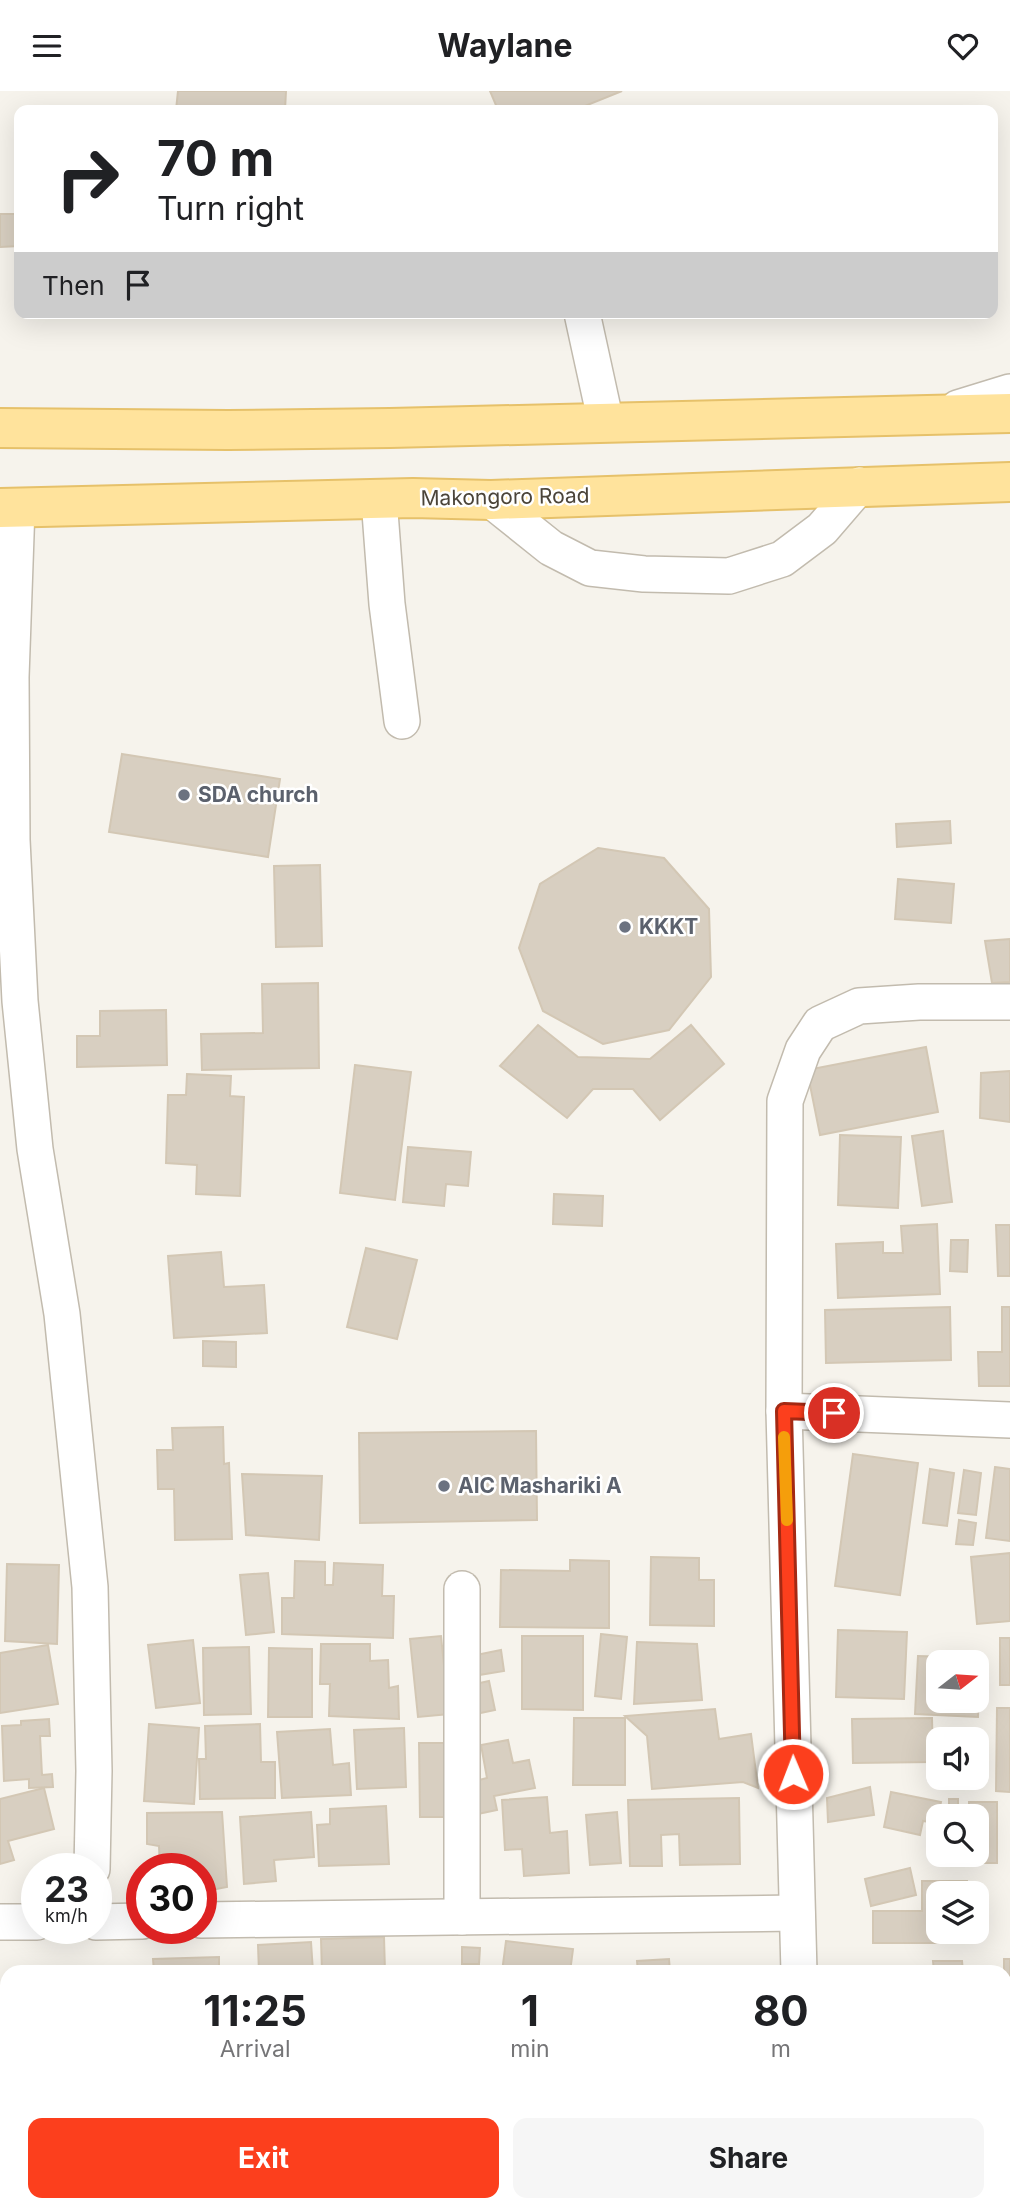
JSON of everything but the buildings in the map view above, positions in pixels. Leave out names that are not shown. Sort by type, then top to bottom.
[{"type":"main road","points":[[0,428],[228,430],[1010,413]]},
{"type":"main road","name":"Makongoro Road","points":[[8,507],[379,499],[491,500],[860,485],[1010,482]]},
{"type":"street","points":[[583,319],[606,423]]},
{"type":"street","points":[[941,414],[1010,392]]},
{"type":"street","points":[[491,500],[551,548],[590,568],[643,574],[729,576],[782,559],[822,529],[860,485]]},
{"type":"street","points":[[379,499],[387,604],[402,721]]},
{"type":"street","points":[[8,507],[11,677],[6,840],[36,1149],[62,1314],[90,1587],[94,1771],[92,1853]]},
{"type":"street","points":[[799,1965],[784,1411],[785,1101],[803,1050],[820,1024],[859,1006],[919,1002],[1010,1002]]},
{"type":"street","points":[[784,1411],[1010,1420]]},
{"type":"street","points":[[463,1589],[463,1917]]},
{"type":"street","points":[[217,1920],[797,1913]]},
{"type":"street","points":[[0,1922],[21,1922]]},
{"type":"slow traffic","points":[[784,1437],[787,1520]]},
{"type":"place","name":"SDA church","points":[[184,795]]},
{"type":"place","name":"KKKT","points":[[625,927]]},
{"type":"place","name":"AIC Mashariki A","points":[[444,1486]]},
{"type":"route","points":[[793,1774],[784,1411],[834,1413]]}]
